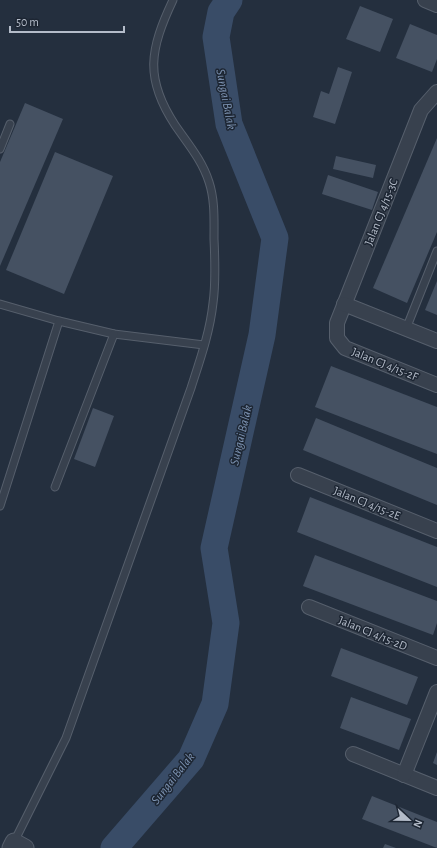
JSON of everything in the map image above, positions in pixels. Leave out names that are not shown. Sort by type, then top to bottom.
[{"type":"street","points":[[426,0],[437,5]]},
{"type":"street","name":"Jalan CJ 4/15-3C","points":[[337,338],[337,323],[344,304],[421,110],[435,92],[437,92]]},
{"type":"street","points":[[344,304],[437,341]]},
{"type":"street","name":"Jalan CJ 4/15-2F","points":[[337,338],[345,348],[437,385]]},
{"type":"street","name":"Jalan CJ 4/15-2E","points":[[298,475],[437,531]]},
{"type":"street","name":"Jalan CJ 4/15-2D","points":[[309,607],[437,658]]},
{"type":"street","points":[[404,775],[437,692]]},
{"type":"street","points":[[353,754],[437,788]]},
{"type":"lane","points":[[17,846],[66,738],[191,388],[204,345],[213,303],[214,213],[209,183],[198,156],[175,125],[161,100],[153,77],[155,50],[162,23],[173,0]]},
{"type":"lane","points":[[0,149],[10,124]]},
{"type":"lane","points":[[406,329],[437,251]]},
{"type":"lane","points":[[0,304],[59,321],[114,334],[204,345]]},
{"type":"lane","points":[[0,506],[59,321]]},
{"type":"lane","points":[[55,487],[114,334]]},
{"type":"building","points":[[360,6],[393,19],[380,52],[346,39]]},
{"type":"building","points":[[410,24],[437,35],[437,59],[432,72],[396,58]]},
{"type":"building","points":[[338,67],[352,72],[335,124],[313,117],[321,91],[329,94]]},
{"type":"building","points":[[25,103],[63,119],[0,266],[0,162]]},
{"type":"building","points":[[437,138],[437,232],[407,303],[373,288]]},
{"type":"building","points":[[55,152],[113,176],[64,294],[6,270]]},
{"type":"building","points":[[336,156],[376,165],[373,178],[333,169]]},
{"type":"building","points":[[328,175],[378,192],[372,210],[322,194]]},
{"type":"building","points":[[437,281],[437,315],[425,310]]},
{"type":"building","points":[[331,366],[437,407],[437,454],[315,407]]},
{"type":"building","points":[[93,408],[114,416],[95,467],[74,459]]},
{"type":"building","points":[[316,418],[437,468],[437,505],[303,450]]},
{"type":"building","points":[[310,497],[437,547],[437,587],[297,532]]},
{"type":"building","points":[[315,555],[437,601],[437,623],[433,635],[303,586]]},
{"type":"building","points":[[341,648],[418,677],[407,705],[331,676]]},
{"type":"building","points":[[351,697],[411,719],[399,750],[340,728]]},
{"type":"building","points":[[437,752],[437,765],[433,763]]},
{"type":"building","points":[[372,796],[437,822],[437,848],[362,819]]},
{"type":"building","points":[[385,844],[396,848],[383,848]]},
{"type":"waterway","name":"Sungai Balak","points":[[114,848],[191,759],[215,704],[226,623],[214,548],[262,335],[275,238],[229,124],[216,37],[221,12],[229,0]]}]
